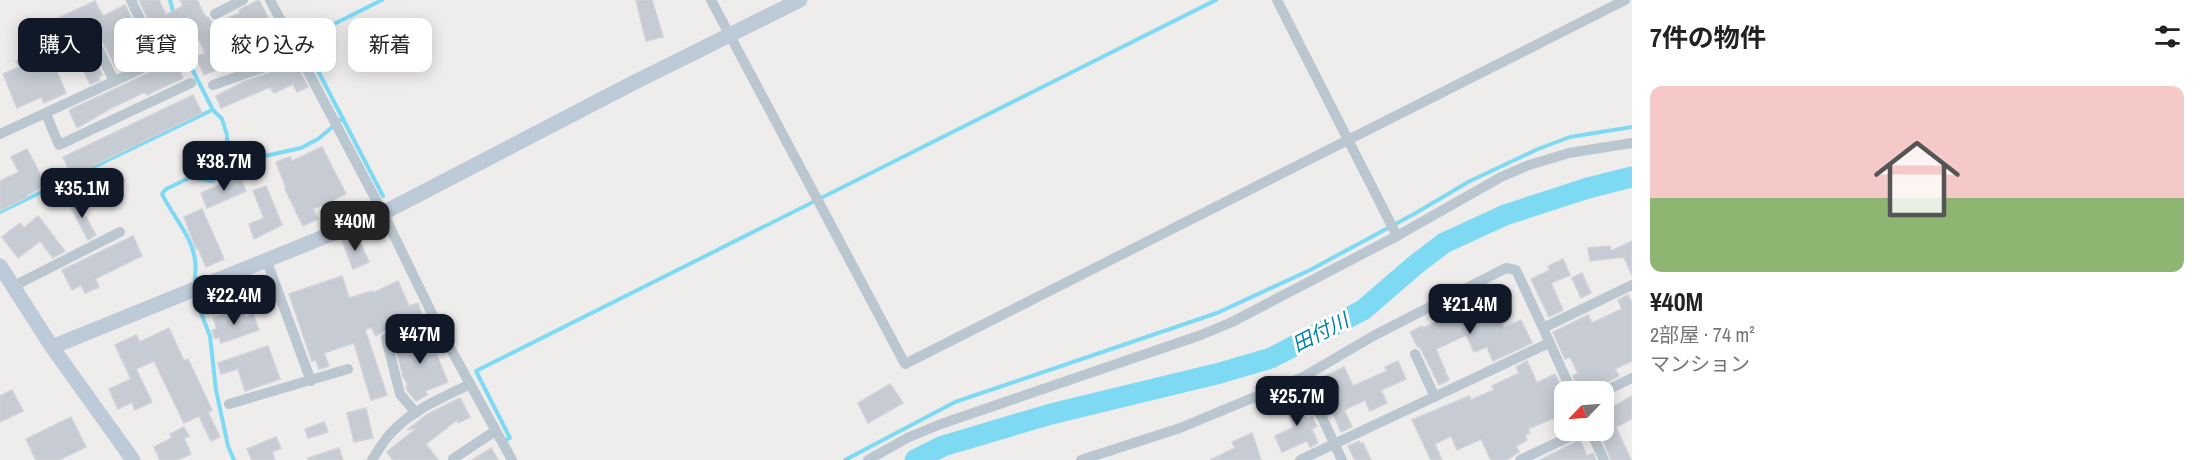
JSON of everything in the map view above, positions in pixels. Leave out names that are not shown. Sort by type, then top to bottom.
[{"type":"street","points":[[131,0],[140,18]]},
{"type":"street","points":[[215,14],[243,0]]},
{"type":"street","points":[[270,0],[280,18]]},
{"type":"street","points":[[711,0],[905,364],[1625,0]]},
{"type":"street","points":[[52,347],[383,213],[800,0]]},
{"type":"street","points":[[1277,0],[1398,236]]},
{"type":"street","points":[[102,56],[114,81]]},
{"type":"street","points":[[0,134],[132,72]]},
{"type":"street","points":[[213,85],[251,72]]},
{"type":"street","points":[[309,72],[383,213],[437,324],[512,460]]},
{"type":"street","points":[[46,114],[59,145],[191,83]]},
{"type":"street","points":[[868,460],[907,438],[941,424],[1232,322],[1398,236],[1501,177],[1529,165],[1569,153],[1632,143]]},
{"type":"street","points":[[14,286],[120,232]]},
{"type":"street","points":[[266,259],[311,381]]},
{"type":"street","points":[[0,266],[52,347],[133,460]]},
{"type":"street","points":[[1089,459],[1200,420],[1303,376],[1375,335],[1506,268],[1516,270],[1567,381]]},
{"type":"street","points":[[1543,328],[1632,285]]},
{"type":"street","points":[[416,413],[400,394],[386,338],[437,324]]},
{"type":"street","points":[[1300,460],[1549,343]]},
{"type":"street","points":[[1415,354],[1435,397]]},
{"type":"street","points":[[230,404],[348,369]]},
{"type":"street","points":[[1303,376],[1342,460]]},
{"type":"street","points":[[1614,387],[1632,378]]},
{"type":"street","points":[[386,460],[375,455],[395,428],[416,413],[470,384]]},
{"type":"street","points":[[453,459],[495,431]]},
{"type":"street","points":[[1520,460],[1561,441]]},
{"type":"street","points":[[1595,441],[1604,460]]},
{"type":"building","points":[[139,0],[159,0],[166,15],[183,6],[180,0],[197,0],[206,18],[208,17],[210,20],[211,72],[204,75],[198,62],[198,56],[205,53],[198,37],[198,18],[148,18]]},
{"type":"building","points":[[259,0],[268,18],[229,18],[240,13],[239,10]]},
{"type":"building","points":[[636,0],[652,0],[663,37],[646,41]]},
{"type":"building","points":[[95,1],[103,16],[125,5],[131,18],[114,18],[114,64],[102,40],[102,18],[58,18]]},
{"type":"building","points":[[18,67],[18,72],[57,72],[66,93],[44,103],[41,97],[17,108],[3,74]]},
{"type":"building","points":[[84,72],[101,72],[102,75],[98,76],[100,80],[90,84]]},
{"type":"building","points":[[151,72],[180,72],[183,78],[147,95],[145,92],[113,107],[77,128],[69,110]]},
{"type":"building","points":[[272,72],[300,72],[308,87],[297,92],[293,84],[274,93],[270,87],[221,108],[216,96],[243,82]]},
{"type":"building","points":[[193,95],[202,113],[72,176],[63,157]]},
{"type":"building","points":[[322,147],[346,194],[313,209],[318,219],[303,226],[285,189],[276,162],[290,157],[292,161]]},
{"type":"building","points":[[27,149],[46,185],[0,211],[0,181],[19,172],[11,157]]},
{"type":"building","points":[[240,176],[246,191],[207,208],[201,193]]},
{"type":"building","points":[[266,186],[282,225],[254,239],[249,224],[264,218],[253,191]]},
{"type":"building","points":[[76,198],[96,235],[88,240],[68,202]]},
{"type":"building","points":[[202,209],[224,259],[206,267],[198,248],[196,249],[184,217]]},
{"type":"building","points":[[38,216],[65,251],[53,258],[40,241],[18,258],[2,237],[20,223],[24,228]]},
{"type":"building","points":[[357,235],[369,262],[353,269],[342,241]]},
{"type":"building","points":[[133,236],[142,256],[95,279],[99,287],[85,293],[81,285],[72,290],[62,270]]},
{"type":"building","points":[[1632,241],[1632,275],[1624,257],[1590,261],[1588,248],[1610,246],[1611,251]]},
{"type":"building","points":[[1563,259],[1570,275],[1551,283],[1563,310],[1549,317],[1531,279],[1550,270],[1548,266]]},
{"type":"building","points":[[1582,273],[1591,293],[1581,298],[1572,278]]},
{"type":"building","points":[[342,276],[349,298],[372,291],[373,293],[398,281],[409,306],[418,303],[424,320],[384,331],[376,336],[371,327],[365,330],[387,395],[371,400],[354,343],[324,353],[329,366],[319,369],[316,360],[312,361],[289,294]]},
{"type":"building","points":[[267,285],[275,308],[263,312],[255,289]]},
{"type":"building","points":[[1628,295],[1632,303],[1632,361],[1615,369],[1619,376],[1609,381],[1575,381],[1573,376],[1578,373],[1570,357],[1565,359],[1553,332],[1588,315],[1592,323],[1622,309],[1618,300]]},
{"type":"building","points":[[1489,297],[1504,328],[1521,320],[1532,343],[1493,361],[1487,347],[1474,352],[1466,335],[1436,349],[1449,380],[1439,385],[1410,332]]},
{"type":"building","points":[[242,308],[245,317],[253,314],[259,330],[221,343],[219,337],[215,339],[212,330],[217,329],[213,318]]},
{"type":"building","points":[[169,328],[184,361],[188,359],[212,410],[208,412],[220,437],[211,441],[199,416],[184,423],[154,361],[136,369],[152,402],[135,410],[132,402],[118,409],[109,389],[131,379],[115,345],[136,335],[140,342]]},
{"type":"building","points":[[431,333],[437,356],[448,382],[425,391],[427,395],[416,401],[407,390],[408,385],[403,377],[395,343]]},
{"type":"building","points":[[268,346],[280,379],[245,391],[238,369],[221,374],[218,363]]},
{"type":"building","points":[[1398,361],[1406,379],[1381,390],[1387,403],[1370,411],[1365,400],[1344,410],[1352,427],[1341,432],[1325,394],[1322,396],[1315,381],[1344,367],[1353,386],[1387,371],[1385,367]]},
{"type":"building","points":[[1527,361],[1537,383],[1555,374],[1558,381],[1554,381],[1554,420],[1553,418],[1528,429],[1530,433],[1525,435],[1527,440],[1516,446],[1519,452],[1506,460],[1491,460],[1481,439],[1457,450],[1451,436],[1435,444],[1442,460],[1431,460],[1412,420],[1469,396],[1471,400],[1494,390],[1492,386],[1519,373],[1516,367]]},
{"type":"building","points":[[890,384],[903,403],[868,423],[858,403]]},
{"type":"building","points":[[12,390],[23,411],[0,422],[0,396]]},
{"type":"building","points":[[1296,396],[1307,419],[1312,417],[1317,426],[1312,429],[1318,443],[1310,447],[1307,441],[1282,452],[1275,436],[1294,427],[1283,402]]},
{"type":"building","points":[[1632,396],[1632,419],[1616,427],[1631,460],[1611,460],[1603,441],[1614,441],[1614,406]]},
{"type":"building","points":[[460,398],[470,417],[458,423],[457,420],[426,444],[438,460],[393,460],[387,452],[417,428],[407,430],[428,414]]},
{"type":"building","points":[[366,408],[373,438],[354,442],[347,413]]},
{"type":"building","points":[[71,417],[86,447],[59,460],[36,460],[26,439]]},
{"type":"building","points":[[324,422],[328,432],[308,438],[305,429]]},
{"type":"building","points":[[184,427],[189,436],[184,438],[191,454],[177,460],[160,460],[154,447],[172,438],[170,434]]},
{"type":"building","points":[[1252,433],[1261,460],[1210,460],[1235,448],[1232,442]]},
{"type":"building","points":[[276,437],[281,448],[272,452],[275,460],[252,460],[247,449]]},
{"type":"building","points":[[1359,441],[1360,444],[1363,443],[1371,460],[1355,460],[1348,446]]},
{"type":"building","points":[[1580,441],[1587,456],[1593,453],[1596,460],[1540,460]]},
{"type":"building","points":[[339,448],[343,460],[308,460],[308,458]]},
{"type":"building","points":[[491,448],[498,460],[472,460]]},
{"type":"waterway","points":[[170,0],[174,15]]},
{"type":"waterway","points":[[382,0],[302,40],[383,196]]},
{"type":"waterway","points":[[503,441],[510,438],[476,371],[1216,0]]},
{"type":"waterway","points":[[194,72],[213,110],[222,119],[227,135],[224,169],[219,177],[211,181],[191,177],[166,189],[162,194],[186,234],[193,251],[196,263],[195,284]]},
{"type":"waterway","points":[[0,212],[212,110]]},
{"type":"waterway","points":[[225,163],[301,148],[318,139],[343,118]]},
{"type":"waterway","points":[[845,460],[955,402],[1217,313],[1310,270],[1470,181],[1538,149],[1570,137],[1632,127]]},
{"type":"waterway","name":"田付川","points":[[915,460],[943,446],[1051,414],[1220,373],[1271,358],[1363,310],[1444,243],[1505,215],[1588,188],[1632,177]]},
{"type":"waterway","points":[[196,292],[199,308],[210,336],[216,390],[228,446],[234,460]]}]
